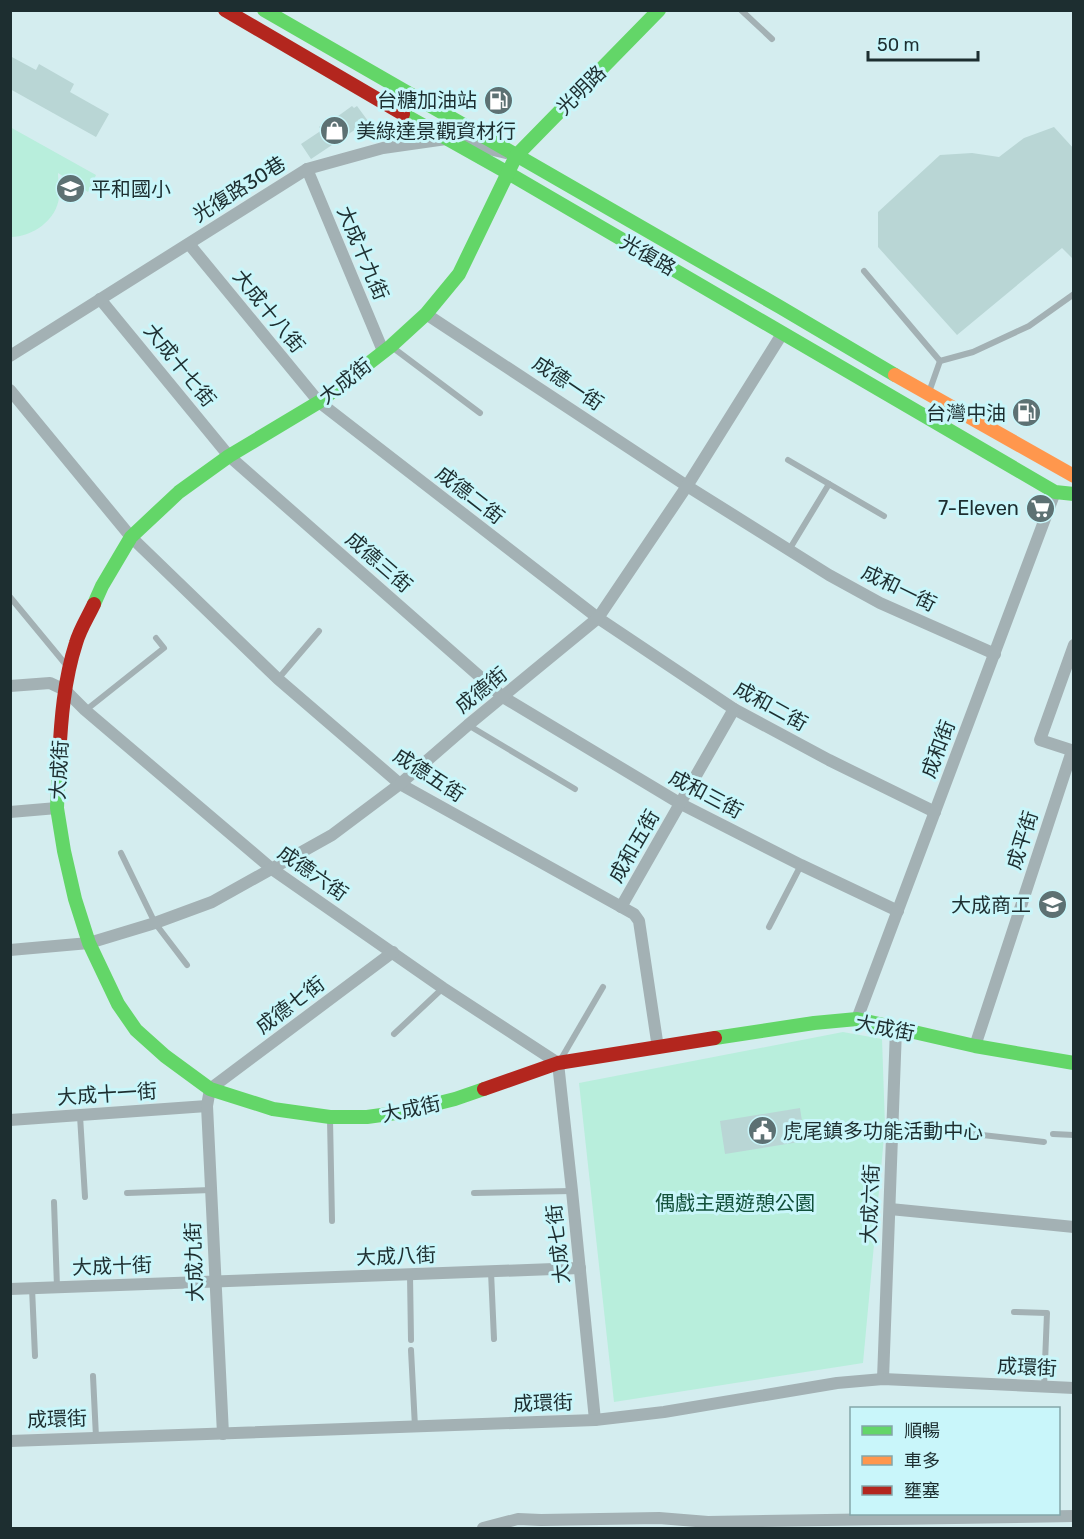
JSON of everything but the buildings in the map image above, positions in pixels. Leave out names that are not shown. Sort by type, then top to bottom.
[{"type":"street","name":"光復路","points":[[225,10],[1055,492],[1074,494]]},
{"type":"street","name":"光復路","points":[[264,10],[770,301],[928,395],[1074,476]]},
{"type":"street","name":"光明路","points":[[508,173],[516,156],[659,10]]},
{"type":"street","name":"光復路30巷","points":[[10,356],[307,169],[383,148],[446,139],[516,156]]},
{"type":"street","name":"大成十九街","points":[[307,169],[387,348]]},
{"type":"street","name":"大成街","points":[[508,173],[459,274],[426,314],[319,402],[229,456],[178,492],[131,537],[102,586],[76,642],[69,669],[61,722],[57,808],[75,899],[89,944],[118,1004],[136,1030],[165,1056],[210,1089],[273,1109],[330,1117],[368,1117],[403,1112],[455,1099],[558,1063],[814,1023],[857,1020],[975,1046],[1074,1063]]},
{"type":"street","name":"大成十八街","points":[[189,244],[319,402]]},
{"type":"street","name":"大成十七街","points":[[100,299],[229,456]]},
{"type":"street","name":"成德一街","points":[[426,314],[687,486]]},
{"type":"street","name":"成德街","points":[[10,950],[89,944],[212,902],[332,835],[400,784],[598,618],[687,486],[782,334]]},
{"type":"street","name":"成德五街","points":[[10,390],[131,537],[278,679],[400,784],[634,914],[639,921],[658,1048]]},
{"type":"street","name":"成德二街","points":[[319,402],[598,618]]},
{"type":"street","name":"成德三街","points":[[229,456],[503,697]]},
{"type":"street","name":"成和一街","points":[[687,486],[789,550],[880,603],[995,654]]},
{"type":"street","points":[[1055,492],[1074,501]]},
{"type":"street","name":"成和街","points":[[857,1020],[1055,492]]},
{"type":"street","name":"成和二街","points":[[598,618],[734,709],[829,760],[935,812]]},
{"type":"street","points":[[1073,751],[1040,740],[1074,645]]},
{"type":"street","points":[[10,686],[50,683],[65,690]]},
{"type":"street","name":"成德六街","points":[[65,690],[85,710],[272,869],[443,988],[558,1063]]},
{"type":"street","name":"成和三街","points":[[503,697],[681,804],[898,911]]},
{"type":"street","name":"成和五街","points":[[621,907],[734,709]]},
{"type":"street","name":"成平街","points":[[975,1046],[1073,751]]},
{"type":"street","points":[[10,812],[57,808]]},
{"type":"street","name":"成德七街","points":[[210,1089],[393,952]]},
{"type":"street","name":"大成六街","points":[[883,1379],[896,1029]]},
{"type":"street","name":"大成七街","points":[[558,1063],[595,1420]]},
{"type":"street","name":"大成九街","points":[[210,1089],[207,1106],[223,1434]]},
{"type":"street","name":"大成十一街","points":[[10,1120],[207,1106]]},
{"type":"street","points":[[890,1209],[1074,1227]]},
{"type":"street","name":"大成八街","points":[[214,1282],[580,1268]]},
{"type":"street","name":"大成十街","points":[[10,1289],[214,1282]]},
{"type":"street","name":"成環街","points":[[10,1441],[595,1420],[664,1412],[837,1383],[883,1379],[1074,1388]]},
{"type":"street","points":[[483,1528],[518,1519],[659,1518],[708,1522],[1074,1516]]},
{"type":"lane","points":[[741,10],[772,39]]},
{"type":"lane","points":[[864,271],[940,361]]},
{"type":"lane","points":[[940,361],[973,352],[1029,326],[1074,294]]},
{"type":"lane","points":[[387,348],[480,413]]},
{"type":"lane","points":[[928,395],[940,361]]},
{"type":"lane","points":[[788,460],[884,516]]},
{"type":"lane","points":[[789,550],[829,484]]},
{"type":"lane","points":[[10,597],[69,669]]},
{"type":"lane","points":[[278,679],[319,631]]},
{"type":"lane","points":[[85,710],[165,648],[156,638]]},
{"type":"lane","points":[[468,725],[575,789]]},
{"type":"lane","points":[[121,853],[154,923],[187,964]]},
{"type":"lane","points":[[769,927],[801,865]]},
{"type":"lane","points":[[558,1063],[603,987]]},
{"type":"lane","points":[[394,1034],[443,988]]},
{"type":"lane","points":[[80,1115],[85,1197]]},
{"type":"lane","points":[[330,1117],[332,1221]]},
{"type":"lane","points":[[892,1125],[1044,1142]]},
{"type":"lane","points":[[1053,1134],[1074,1135]]},
{"type":"lane","points":[[128,1193],[211,1190]]},
{"type":"lane","points":[[474,1193],[572,1191]]},
{"type":"lane","points":[[54,1202],[57,1288]]},
{"type":"lane","points":[[491,1272],[494,1338]]},
{"type":"lane","points":[[410,1275],[411,1340]]},
{"type":"lane","points":[[32,1288],[35,1356]]},
{"type":"lane","points":[[1014,1312],[1047,1313],[1044,1388]]},
{"type":"lane","points":[[411,1350],[415,1427]]},
{"type":"lane","points":[[93,1376],[96,1437]]},
{"type":"green space","points":[[10,127],[96,175],[88,192],[58,173],[59,197],[54,213],[35,230],[11,237]]},
{"type":"green space","name":"偶戲主題遊憩公園","points":[[843,1032],[882,1039],[885,1126],[863,1363],[614,1402],[579,1083]]},
{"type":"traffic: fast","points":[[264,10],[895,375]]},
{"type":"traffic: fast","points":[[94,604],[131,537],[179,492],[229,456],[319,402],[391,346],[426,314],[459,274],[516,156],[659,10]]},
{"type":"traffic: fast","points":[[403,114],[1055,492],[1074,494]]},
{"type":"traffic: fast","points":[[59,758],[57,808],[75,899],[89,943],[118,1004],[136,1030],[165,1056],[210,1089],[273,1109],[330,1117],[367,1117],[403,1112],[484,1089]]},
{"type":"traffic: fast","points":[[715,1038],[857,1019],[975,1046],[1074,1063]]},
{"type":"traffic: slow","points":[[895,375],[1074,476]]},
{"type":"traffic: jam","points":[[225,10],[403,114]]},
{"type":"traffic: jam","points":[[59,758],[62,715],[72,657],[82,628],[94,604]]},
{"type":"traffic: jam","points":[[484,1089],[558,1063],[715,1038]]},
{"type":"place","name":"台糖加油站","points":[[498,100]]},
{"type":"place","name":"美綠達景觀資材行","points":[[335,131]]},
{"type":"place","name":"平和國小","points":[[70,189]]},
{"type":"place","name":"台灣中油","points":[[1027,413]]},
{"type":"place","name":"7-Eleven","points":[[1040,508]]},
{"type":"place","name":"大成商工","points":[[1052,905]]},
{"type":"place","name":"虎尾鎮多功能活動中心","points":[[762,1131]]}]
